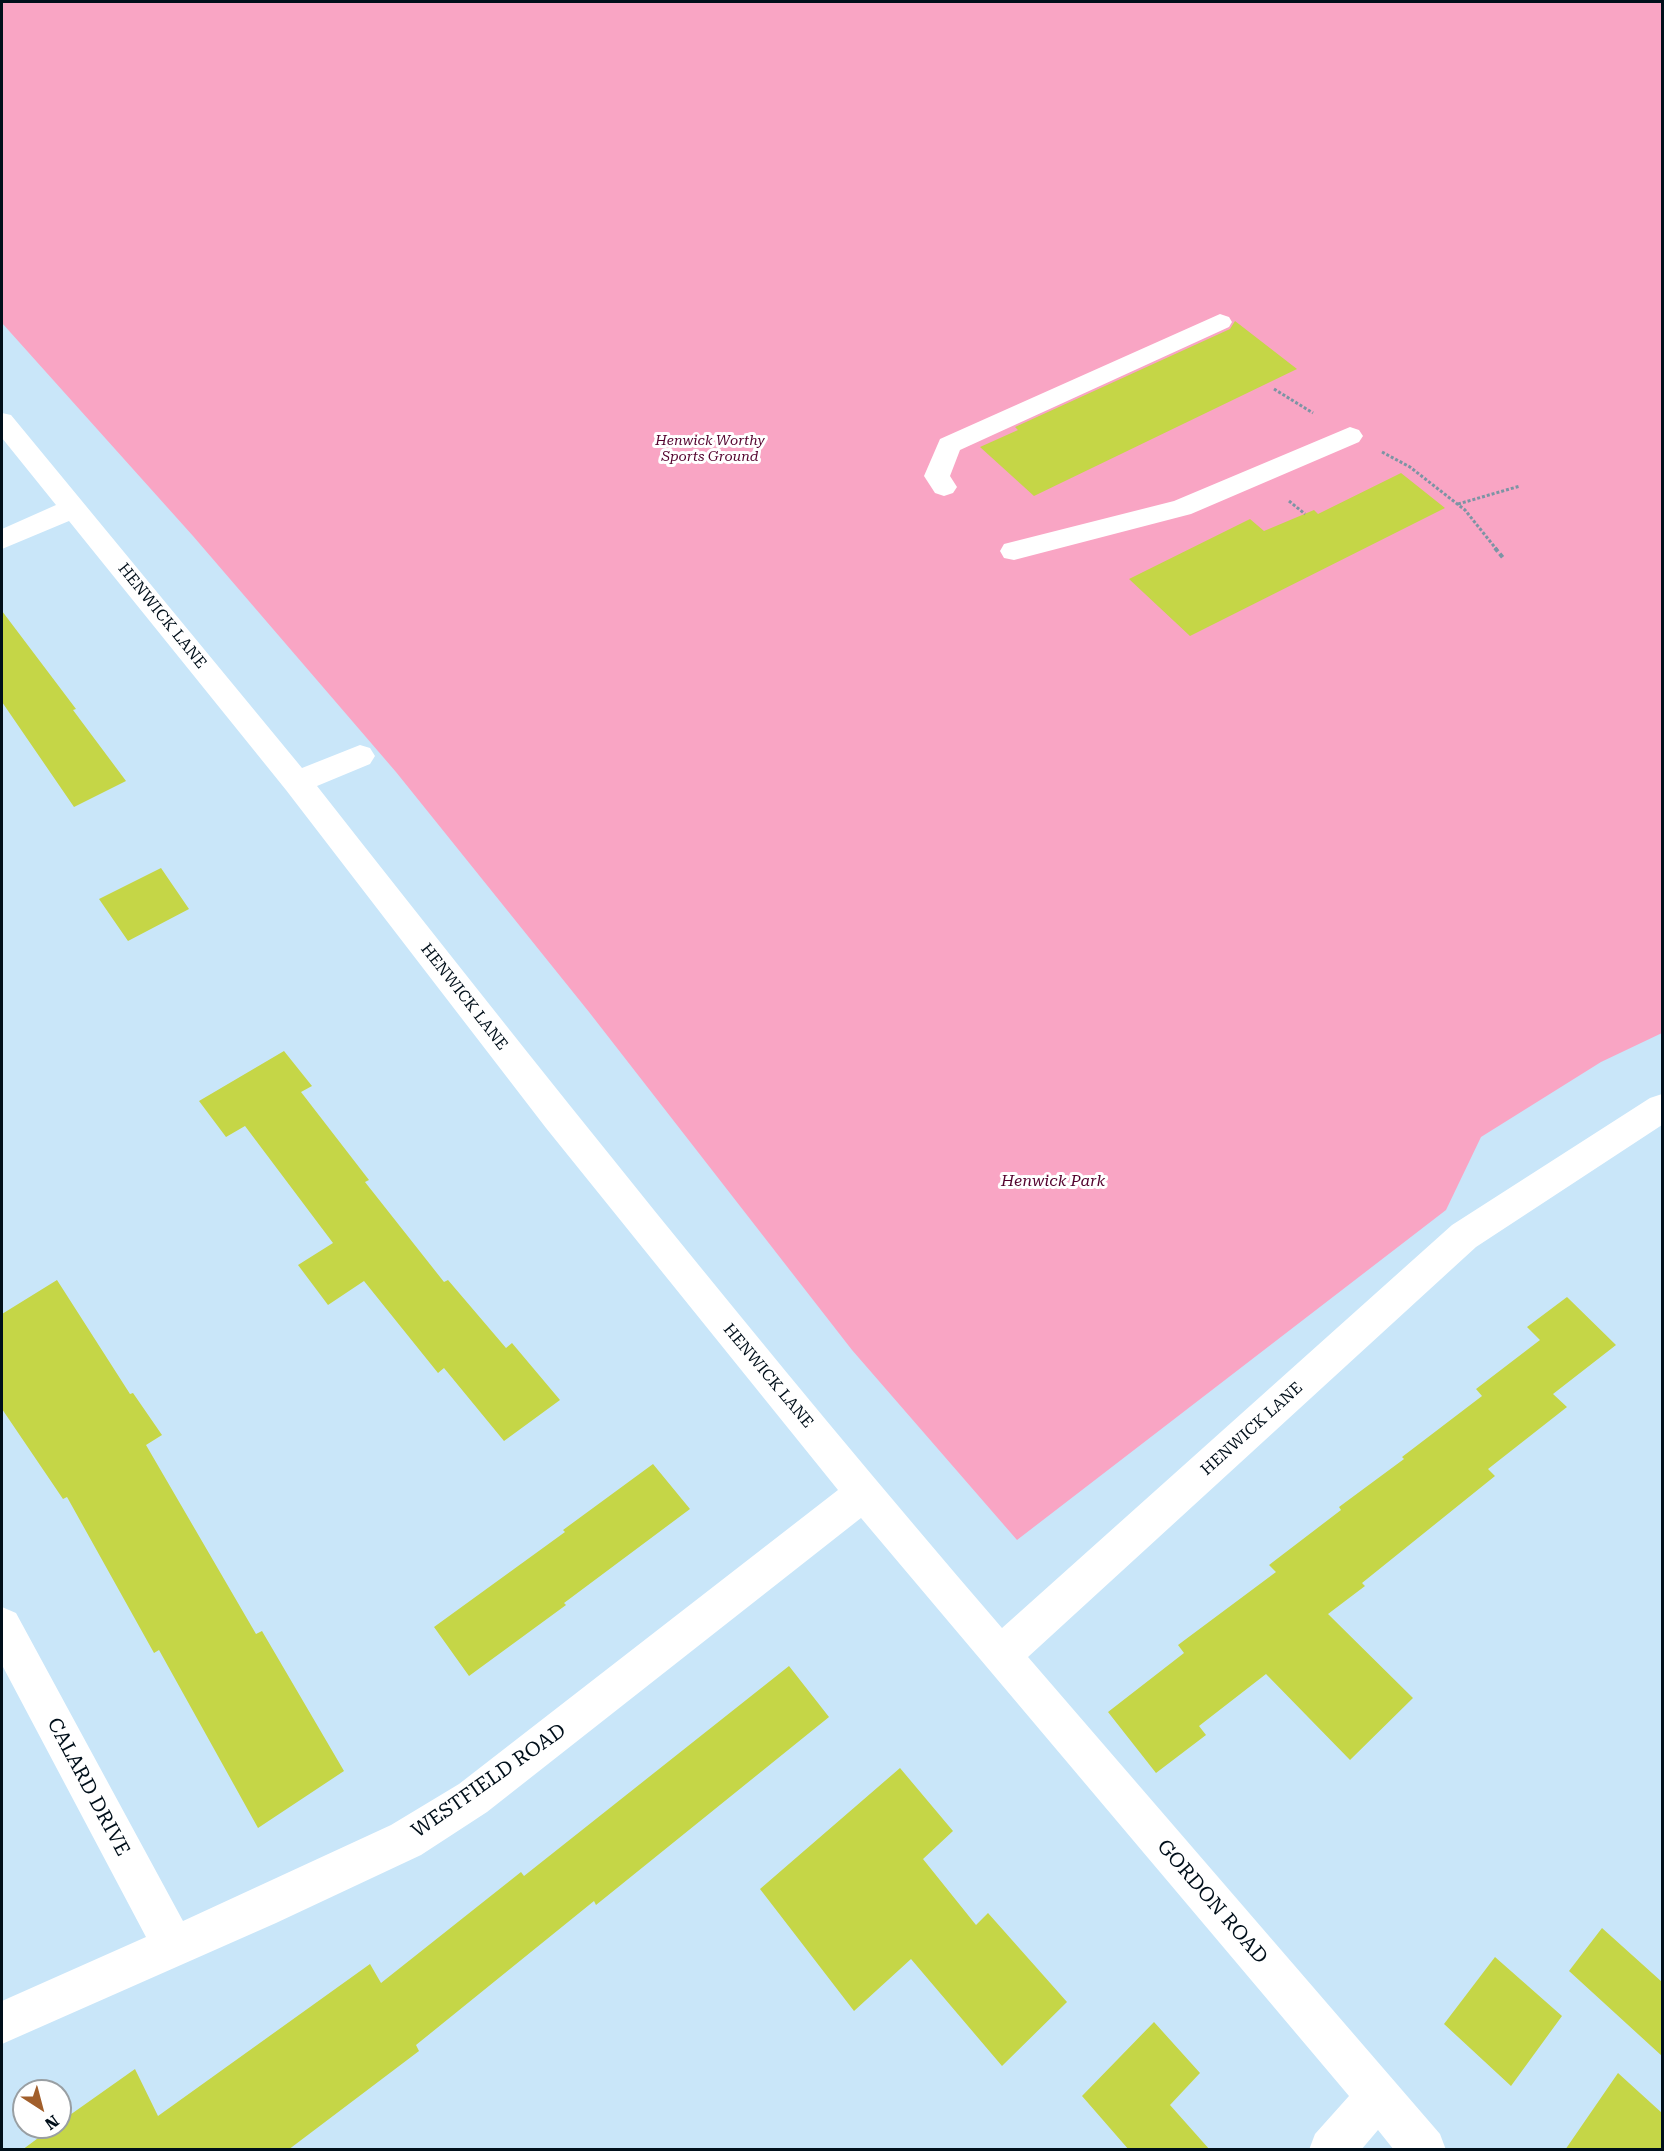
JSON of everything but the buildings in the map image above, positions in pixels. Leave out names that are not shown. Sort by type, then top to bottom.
[{"type":"street","points":[[944,487],[937,476],[949,445],[1220,322]]},
{"type":"street","name":"HENWICK LANE","points":[[2,421],[297,782],[565,1127],[1000,1655],[1033,1628],[1464,1236],[1662,1108]]},
{"type":"street","points":[[1014,551],[1185,507],[1350,436]]},
{"type":"street","points":[[2,540],[73,508]]},
{"type":"street","points":[[297,782],[360,756]]},
{"type":"street","name":"WESTFIELD ROAD","points":[[2,2023],[406,1840],[473,1798],[864,1492]]},
{"type":"street","name":"CALARD DRIVE","points":[[2,1626],[174,1947]]},
{"type":"street","name":"GORDON ROAD","points":[[1000,1655],[1424,2150]]},
{"type":"street","points":[[1331,2150],[1378,2097]]},
{"type":"path","points":[[1274,389],[1350,436],[1410,467],[1465,510],[1504,559]]},
{"type":"path","points":[[1457,504],[1521,486]]},
{"type":"green space","name":"Henwick Worthy Sports Ground","points":[[2,2],[1662,2],[1662,1033],[1601,1062],[1481,1137],[1446,1210],[1017,1540],[852,1350],[589,1012],[396,772],[193,536],[2,323]]},
{"type":"park label","name":"Henwick Park","points":[[1053,1181]]}]
